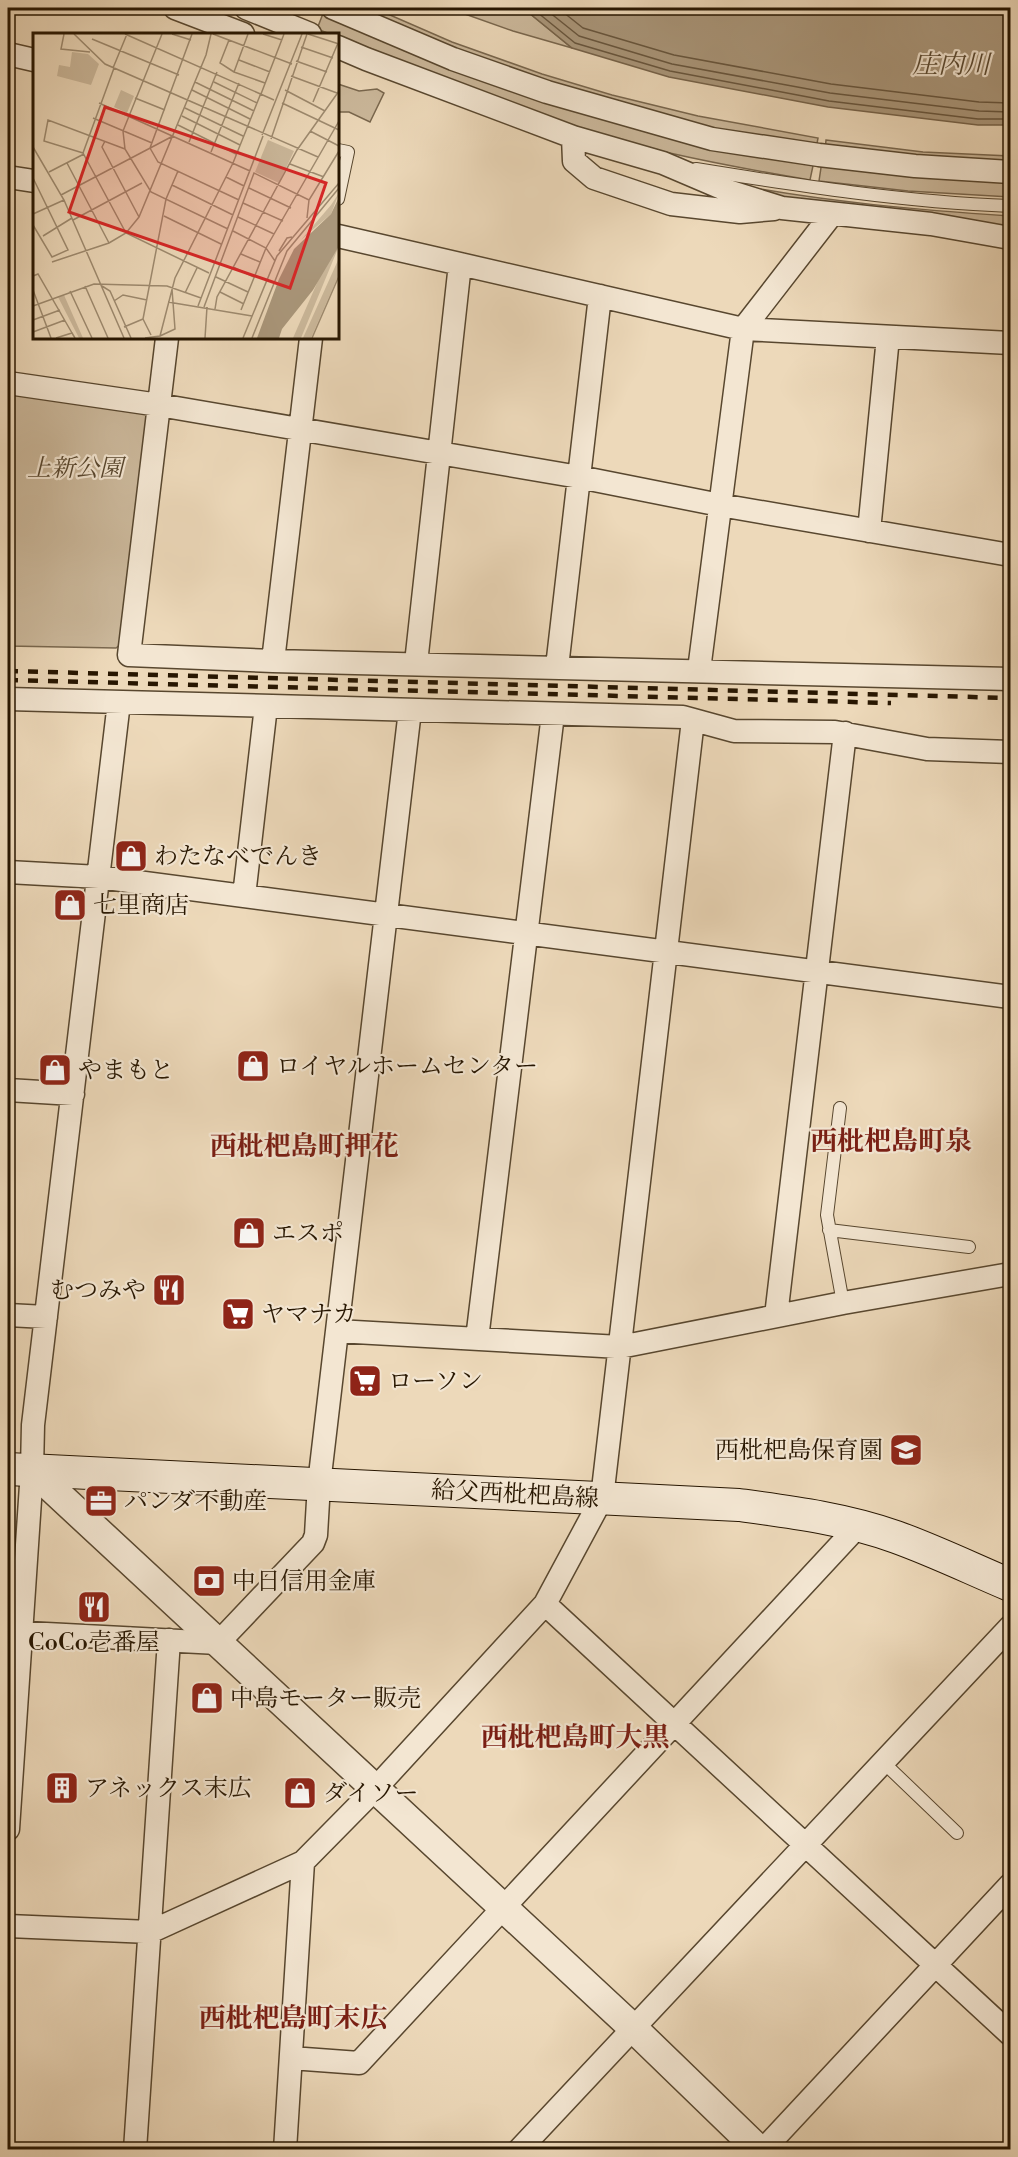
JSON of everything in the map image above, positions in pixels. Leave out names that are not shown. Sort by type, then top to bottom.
[{"type":"main road","name":"給父西枇杷島線","points":[[20,1470],[739,1505],[801,1514],[858,1526],[946,1556],[1011,1585]]},
{"type":"street","points":[[175,8],[240,33]]},
{"type":"street","points":[[246,8],[308,33]]},
{"type":"street","points":[[333,8],[453,59],[547,92],[712,139],[915,166],[1011,172]]},
{"type":"street","points":[[339,47],[366,60],[573,137],[663,163],[731,192],[782,208],[931,224],[1011,238]]},
{"type":"street","points":[[8,54],[33,60]]},
{"type":"street","points":[[339,63],[366,60]]},
{"type":"street","points":[[573,137],[574,161],[594,178],[671,204],[740,212],[782,208]]},
{"type":"street","points":[[8,177],[33,181]]},
{"type":"street","points":[[699,670],[743,329],[832,214]]},
{"type":"street","points":[[339,236],[743,329],[1011,343]]},
{"type":"street","points":[[416,663],[460,264]]},
{"type":"street","points":[[557,667],[600,296]]},
{"type":"street","points":[[869,531],[888,337]]},
{"type":"street","points":[[167,339],[129,655],[273,661],[1011,679]]},
{"type":"street","points":[[273,661],[311,339]]},
{"type":"street","points":[[8,383],[300,429],[1010,555],[1011,550]]},
{"type":"street","points":[[8,699],[683,717],[734,730],[845,733],[927,749],[1011,752]]},
{"type":"street","points":[[8,1829],[20,1470],[33,1425],[119,702]]},
{"type":"street","points":[[243,896],[266,706]]},
{"type":"street","points":[[14,1632],[218,1643],[313,1543],[316,1535],[319,1484],[410,710]]},
{"type":"street","points":[[477,1339],[553,714]]},
{"type":"street","points":[[8,1926],[150,1932],[303,1862],[374,1790],[545,1604],[602,1498],[693,720]]},
{"type":"street","points":[[776,1316],[845,733]]},
{"type":"street","points":[[8,878],[99,877],[1011,997]]},
{"type":"street","points":[[8,1090],[73,1094]]},
{"type":"street","points":[[337,1331],[620,1347],[843,1303],[1011,1274]]},
{"type":"street","points":[[8,1315],[46,1317]]},
{"type":"street","points":[[20,1470],[218,1643],[633,2028],[761,2150],[1011,1885]]},
{"type":"street","points":[[291,2058],[359,2063],[858,1526]]},
{"type":"street","points":[[545,1604],[807,1843],[1011,2034]]},
{"type":"street","points":[[519,2150],[1011,1627]]},
{"type":"street","points":[[135,2150],[169,1640]]},
{"type":"street","points":[[285,2150],[303,1862]]},
{"type":"lane","points":[[339,150],[348,152],[339,194]]},
{"type":"lane","points":[[663,163],[814,189],[1011,206]]},
{"type":"lane","points":[[840,1108],[826,1215],[843,1303]]},
{"type":"lane","points":[[830,1230],[969,1247]]},
{"type":"lane","points":[[883,1762],[957,1833]]},
{"type":"green space","points":[[349,8],[374,8],[452,42],[542,74],[612,95],[698,116],[818,138],[816,149],[706,131],[543,85]]},
{"type":"green space","points":[[448,8],[523,8],[572,48],[513,31]]},
{"type":"green space","points":[[324,11],[453,65],[814,161],[810,180],[667,152],[597,135],[527,113],[339,38],[339,33],[327,33],[317,29]]},
{"type":"green space","points":[[339,84],[359,91],[377,89],[384,93],[370,122],[349,112],[339,112]]},
{"type":"green space","points":[[826,140],[923,152],[1010,156],[1010,166],[825,151]]},
{"type":"green space","points":[[822,161],[1010,178],[1010,197],[908,191],[819,181]]},
{"type":"green space","points":[[738,185],[874,205],[1010,216],[1010,231],[789,199]]},
{"type":"green space","name":"上新公園","points":[[8,390],[141,407],[149,417],[121,644],[116,648],[8,646]]},
{"type":"water","name":"庄内川","points":[[523,8],[1010,8],[1010,125],[978,125],[828,107],[669,77],[572,48]]},
{"type":"railway","points":[[8,671],[1010,698]]},
{"type":"railway","points":[[8,680],[891,703]]},
{"type":"place","name":"わたなべでんき","points":[[131,856]]},
{"type":"place","name":"七里商店","points":[[70,905]]},
{"type":"place","name":"ロイヤルホームセンター","points":[[253,1066]]},
{"type":"place","name":"やまもと","points":[[55,1070]]},
{"type":"place","name":"エスポ","points":[[249,1233]]},
{"type":"place","name":"むつみや","points":[[169,1290]]},
{"type":"place","name":"ヤマナカ","points":[[238,1314]]},
{"type":"place","name":"ローソン","points":[[365,1381]]},
{"type":"place","name":"西枇杷島保育園","points":[[906,1450]]},
{"type":"place","name":"パンダ不動産","points":[[101,1501]]},
{"type":"place","name":"中日信用金庫","points":[[209,1581]]},
{"type":"place","name":"CoCo壱番屋","points":[[94,1607]]},
{"type":"place","name":"中島モーター販売","points":[[207,1698]]},
{"type":"place","name":"アネックス末広","points":[[62,1788]]},
{"type":"place","name":"ダイソー","points":[[300,1793]]},
{"type":"district","name":"西枇杷島町泉","points":[[891,1141]]},
{"type":"district","name":"西枇杷島町押花","points":[[304,1146]]},
{"type":"district","name":"西枇杷島町大黒","points":[[575,1737]]},
{"type":"district","name":"西枇杷島町末広","points":[[293,2018]]}]
